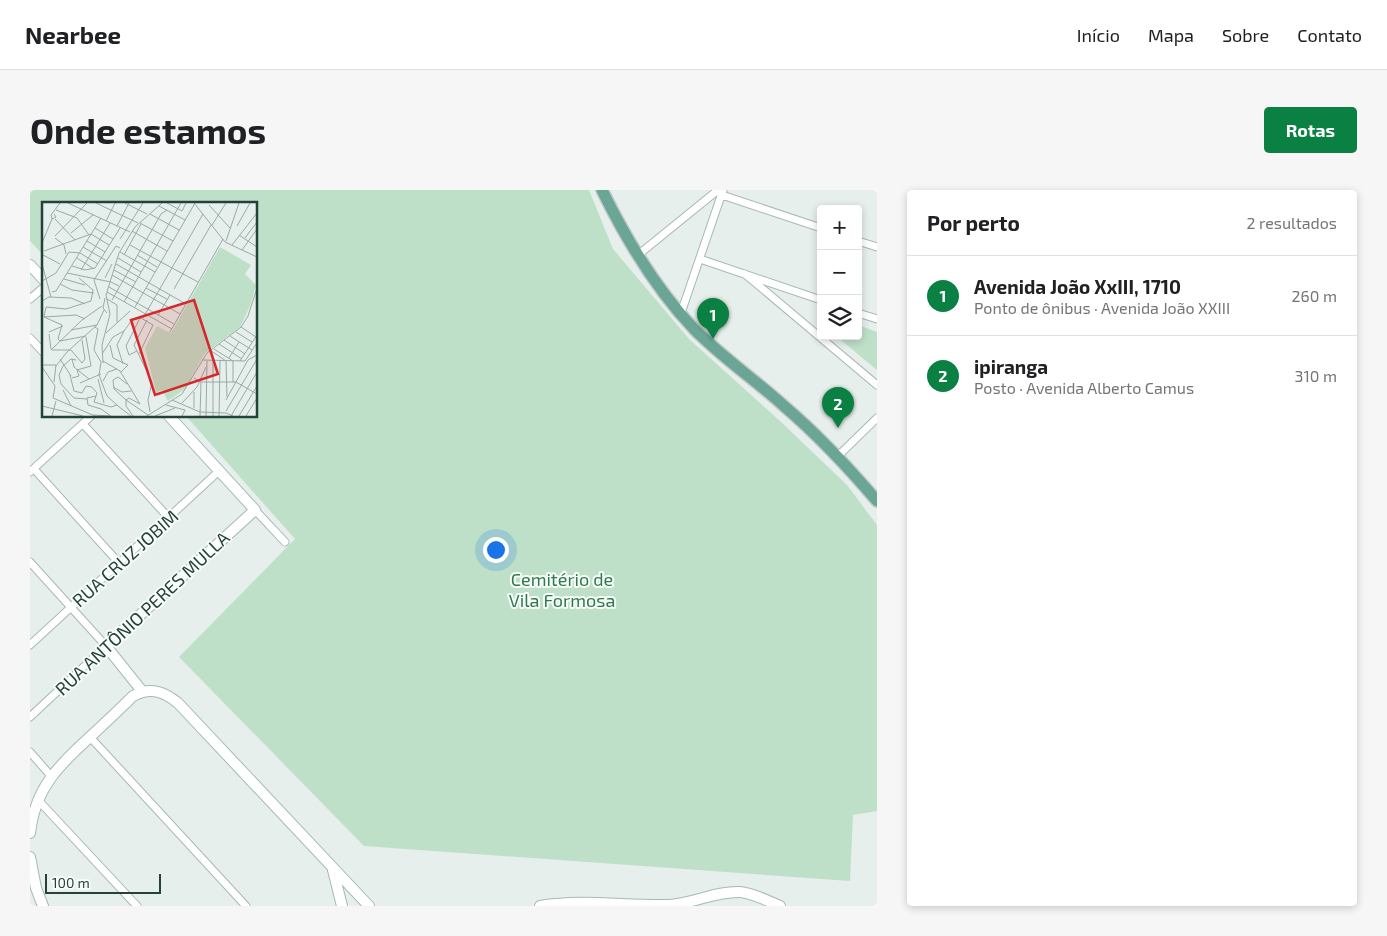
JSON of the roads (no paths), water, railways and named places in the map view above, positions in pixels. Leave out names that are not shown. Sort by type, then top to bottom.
[{"type":"main road","points":[[605,191],[620,228],[681,313],[726,360],[783,405],[838,456],[877,501]]},
{"type":"street","points":[[638,254],[721,192]]},
{"type":"street","points":[[721,192],[817,227]]},
{"type":"street","points":[[681,313],[721,192]]},
{"type":"street","points":[[862,242],[877,247]]},
{"type":"street","points":[[700,259],[817,299]]},
{"type":"street","points":[[30,266],[42,278]]},
{"type":"street","points":[[745,274],[877,386]]},
{"type":"street","points":[[30,299],[42,288]]},
{"type":"street","points":[[862,313],[877,319]]},
{"type":"street","points":[[30,338],[42,352]]},
{"type":"street","points":[[89,418],[32,470],[119,563]]},
{"type":"street","points":[[171,418],[285,542]]},
{"type":"street","points":[[838,456],[877,418]]},
{"type":"street","points":[[83,424],[169,518]]},
{"type":"street","name":"RUA CRUZ JOBIM","points":[[30,645],[219,471]]},
{"type":"street","name":"RUA ANTÔNIO PERES MULLA","points":[[30,717],[255,510]]},
{"type":"street","points":[[30,562],[106,646],[142,692]]},
{"type":"street","points":[[30,833],[41,792],[61,764],[133,696],[153,690],[161,692],[178,703],[368,905]]},
{"type":"street","points":[[90,737],[246,906]]},
{"type":"street","points":[[30,752],[51,776]]},
{"type":"street","points":[[38,800],[137,906]]},
{"type":"street","points":[[30,857],[36,888],[43,906]]},
{"type":"street","points":[[331,866],[342,906]]},
{"type":"street","points":[[540,906],[582,903],[686,904],[729,893],[741,892],[780,906]]},
{"type":"street","points":[[342,906],[350,898],[357,899],[368,905]]},
{"type":"place","name":"Avenida João XxIII, 1710","points":[[713,339]]},
{"type":"place","name":"ipiranga","points":[[838,428]]},
{"type":"park label","name":"Cemitério de Vila Formosa","points":[[562,589]]}]
